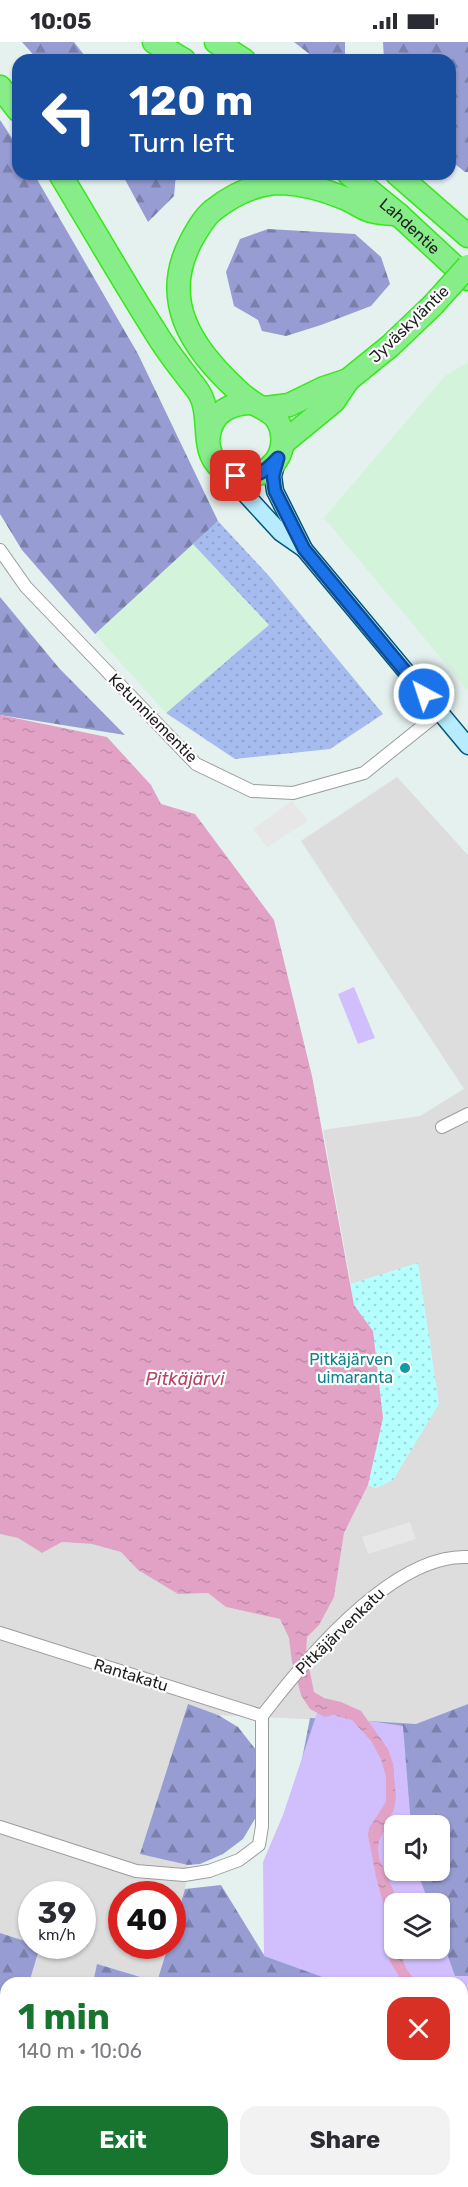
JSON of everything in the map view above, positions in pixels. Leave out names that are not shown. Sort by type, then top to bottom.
[{"type":"highway","points":[[154,42],[174,54]]},
{"type":"highway","points":[[216,42],[235,54]]},
{"type":"highway","points":[[0,87],[12,102]]},
{"type":"highway","points":[[64,180],[142,312],[200,395],[206,410],[208,442],[212,455],[221,468],[236,476],[252,477],[267,470],[280,450],[281,429],[275,417],[229,382],[198,349],[180,308],[181,267],[187,249],[208,214],[223,202],[242,192],[263,185],[281,183],[319,189],[345,198],[369,211],[399,215]]},
{"type":"highway","name":"Lahdentie","points":[[356,180],[399,215],[468,279]]},
{"type":"highway","name":"Lahdentie","points":[[404,180],[468,236]]},
{"type":"highway","name":"Jyväskyläntie","points":[[280,450],[334,400],[348,380],[390,346],[433,305],[468,266]]},
{"type":"highway","name":"Jyväskyläntie","points":[[259,406],[289,405],[324,388],[348,380]]},
{"type":"highway","points":[[208,442],[210,428],[216,416],[239,403],[259,406]]},
{"type":"street","points":[[280,450],[273,476],[275,491],[304,549],[468,746]]},
{"type":"street","points":[[221,468],[281,534],[304,549]]},
{"type":"street","name":"Ketunniementie","points":[[0,550],[26,587],[196,764],[252,791],[294,793],[364,773],[439,713]]},
{"type":"street","points":[[442,1127],[468,1113]]},
{"type":"street","name":"Pitkäjärvenkatu","points":[[262,1716],[314,1653],[384,1587],[423,1565],[468,1557]]},
{"type":"street","name":"Rantakatu","points":[[0,1634],[262,1716]]},
{"type":"street","points":[[0,1827],[136,1871],[184,1875],[209,1871],[239,1860],[259,1845],[262,1826],[262,1716]]},
{"type":"shaded area","points":[[468,362],[468,690],[324,518],[445,376]]},
{"type":"shaded area","points":[[218,521],[269,576],[383,714],[330,749],[235,759],[166,713],[269,625],[193,544]]},
{"type":"shaded area","points":[[193,544],[269,625],[166,713],[95,634]]},
{"type":"shaded area","points":[[397,777],[468,855],[468,1704],[416,1724],[218,1715],[188,1705],[141,1854],[188,1865],[186,1881],[108,1881],[108,1959],[164,1959],[159,1977],[140,1977],[98,1965],[95,1977],[31,1977],[35,1959],[96,1959],[96,1881],[18,1881],[18,1939],[0,1933],[0,1534],[18,1538],[42,1553],[62,1542],[92,1544],[121,1552],[138,1570],[178,1594],[208,1593],[226,1607],[280,1619],[295,1649],[334,1597],[344,1533],[368,1485],[376,1488],[418,1263],[351,1284],[323,1130],[420,1116],[464,1089],[301,841]]},
{"type":"shaded area","points":[[292,801],[308,821],[267,847],[253,829]]},
{"type":"shaded area","points":[[354,987],[375,1038],[358,1044],[338,994]]},
{"type":"shaded area","points":[[410,1522],[416,1539],[368,1554],[362,1537]]},
{"type":"shaded area","points":[[317,1713],[403,1726],[410,1815],[384,1815],[384,1881],[421,1881],[425,1893],[384,1893],[384,1959],[449,1959],[455,1976],[468,1977],[322,1977],[264,1956],[263,1862],[283,1815]]},
{"type":"green space","points":[[22,42],[74,42],[83,54],[33,54]]},
{"type":"green space","points":[[294,42],[345,42],[345,54],[309,54]]},
{"type":"green space","points":[[383,42],[468,42],[468,172],[456,165],[456,54],[384,54]]},
{"type":"green space","points":[[0,120],[12,138],[12,180],[37,180],[138,354],[218,521],[95,634],[22,550],[0,514]]},
{"type":"green space","points":[[125,180],[175,180],[174,196],[148,222]]},
{"type":"green space","points":[[268,229],[355,234],[381,257],[390,284],[371,306],[321,325],[286,336],[262,331],[258,320],[234,306],[226,272],[240,239]]},
{"type":"green space","points":[[0,597],[59,668],[125,735],[0,715]]},
{"type":"green space","points":[[188,1704],[218,1715],[238,1727],[256,1750],[259,1812],[243,1839],[223,1854],[200,1864],[188,1865],[140,1854]]},
{"type":"green space","points":[[468,1704],[468,1977],[425,1977],[434,1959],[450,1959],[450,1893],[397,1893],[395,1881],[450,1881],[450,1815],[384,1815],[368,1721],[416,1724]]},
{"type":"green space","points":[[310,1718],[352,1720],[378,1977],[159,1977],[164,1959],[186,1959],[186,1889],[221,1885],[264,1955]]},
{"type":"green space","points":[[0,1933],[18,1939],[18,1959],[36,1959],[31,1977],[0,1977]]},
{"type":"green space","points":[[97,1964],[140,1977],[94,1977]]},
{"type":"sand","name":"Pitkäjärven uimaranta","points":[[418,1263],[439,1404],[393,1480],[376,1488],[368,1485],[383,1418],[373,1331],[354,1305],[351,1284]]},
{"type":"water","name":"Pitkäjärvi","points":[[0,715],[107,737],[151,785],[161,804],[195,814],[274,920],[312,1076],[354,1305],[373,1331],[383,1418],[368,1485],[344,1533],[334,1597],[319,1625],[307,1637],[306,1653],[314,1692],[324,1698],[341,1702],[361,1711],[388,1749],[393,1763],[396,1798],[391,1815],[384,1815],[384,1830],[378,1849],[384,1869],[384,1881],[389,1881],[395,1893],[384,1893],[384,1906],[368,1835],[369,1828],[386,1802],[386,1777],[381,1759],[371,1741],[352,1720],[333,1715],[325,1717],[310,1709],[301,1695],[292,1662],[289,1638],[280,1619],[226,1607],[208,1593],[178,1594],[138,1570],[121,1552],[92,1544],[62,1542],[42,1553],[18,1538],[0,1534]]},
{"type":"water","name":"Pitkäjärvi","points":[[390,1959],[403,1959],[409,1973],[414,1977],[399,1976]]},
{"type":"place","name":"Pitkäjärven uimaranta","points":[[405,1368]]},
{"type":"route","points":[[236,476],[252,477],[267,470],[278,458],[273,476],[275,491],[304,549],[424,694]]}]
